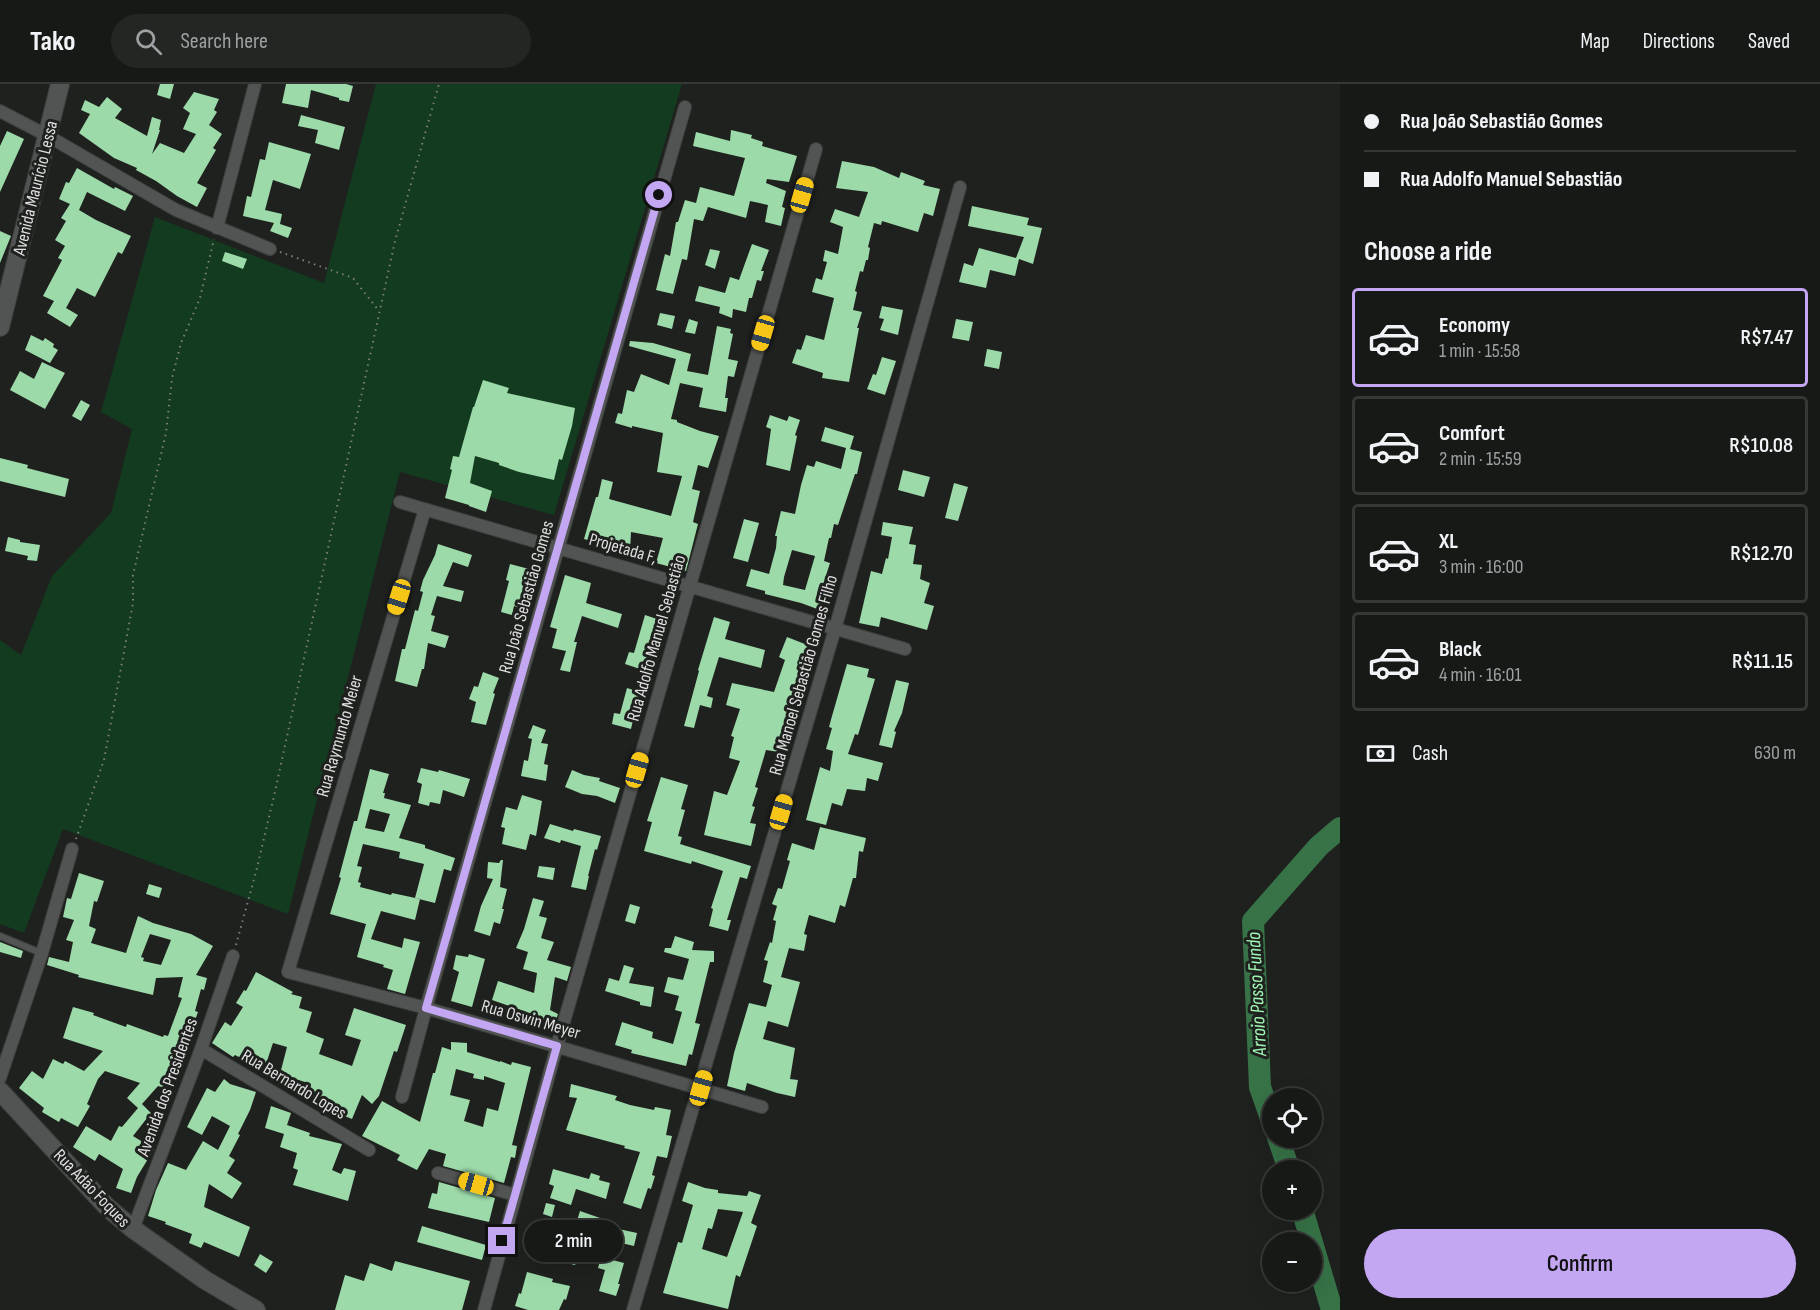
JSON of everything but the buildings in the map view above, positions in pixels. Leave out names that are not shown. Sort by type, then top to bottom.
[{"type":"main road","name":"Avenida Maurício Lessa","points":[[0,327],[60,84]]},
{"type":"main road","name":"Rua Adão Foques","points":[[0,1091],[107,1208],[205,1280],[256,1310]]},
{"type":"street","points":[[217,228],[255,84]]},
{"type":"street","name":"Rua João Sebastião Gomes","points":[[402,1097],[685,107]]},
{"type":"street","points":[[0,111],[176,210],[270,249]]},
{"type":"street","name":"Rua Adolfo Manuel Sebastião","points":[[484,1310],[557,1046],[816,149]]},
{"type":"street","name":"Rua Manoel Sebastião Gomes Filho","points":[[633,1310],[701,1088],[835,629],[960,187]]},
{"type":"street","name":"Projetada F,","points":[[400,502],[905,649]]},
{"type":"street","name":"Rua Raymundo Meier","points":[[288,972],[425,509]]},
{"type":"street","points":[[0,1078],[42,953],[72,849]]},
{"type":"street","name":"Avenida dos Presidentes","points":[[133,1229],[201,1048],[232,956]]},
{"type":"street","name":"Rua Oswin Meyer","points":[[288,972],[426,1008],[762,1107]]},
{"type":"street","name":"Rua Bernardo Lopes","points":[[201,1048],[369,1150]]},
{"type":"street","points":[[438,1173],[515,1195]]},
{"type":"lane","points":[[0,936],[42,953]]},
{"type":"path","points":[[232,956],[256,872],[274,796],[395,241],[439,84]]},
{"type":"path","points":[[72,849],[104,760],[116,705],[133,603],[134,575],[166,434],[172,378],[181,343],[200,298],[217,228]]},
{"type":"path","points":[[270,249],[353,278],[379,311]]},
{"type":"green space","points":[[376,84],[682,84],[554,515],[400,472],[288,914],[63,829],[24,933],[0,924],[0,640],[21,655],[52,576],[111,513],[132,429],[101,412],[155,217],[324,283]]},
{"type":"waterway","name":"Arroio Passo Fundo","points":[[1262,1093],[1253,921],[1319,846],[1340,828]]},
{"type":"waterway","name":"Arroio Passo Fundo","points":[[1282,1148],[1286,1160]]},
{"type":"waterway","name":"Arroio Passo Fundo","points":[[1305,1220],[1332,1310]]},
{"type":"route","points":[[502,1241],[557,1046],[426,1008],[659,195]]}]
